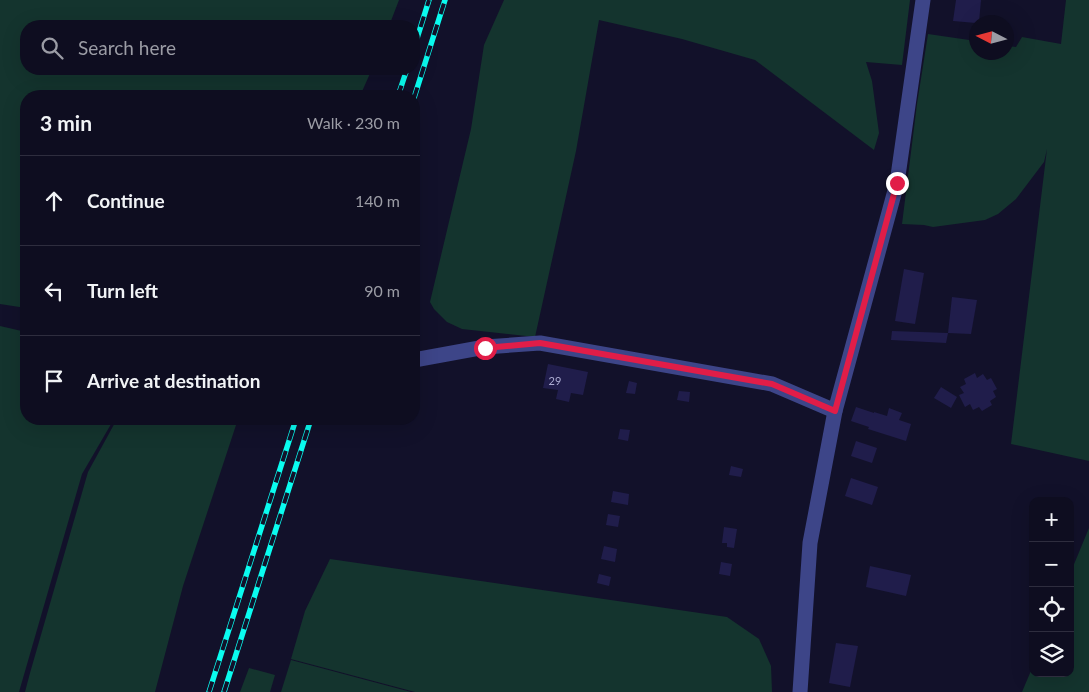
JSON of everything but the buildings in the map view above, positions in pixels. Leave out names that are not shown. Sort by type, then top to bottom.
[{"type":"street","points":[[800,692],[810,543],[835,411],[897,183],[923,0]]},
{"type":"street","points":[[420,359],[485,348],[540,343],[772,384],[835,411]]},
{"type":"green space","points":[[0,0],[399,0],[391,20],[20,20],[20,75],[369,75],[363,90],[20,90],[20,307],[0,304]]},
{"type":"green space","points":[[504,0],[910,0],[902,65],[866,62],[872,81],[879,133],[874,150],[755,60],[682,39],[599,20],[576,151],[535,337],[462,329],[447,322],[430,302],[471,129],[484,45]]},
{"type":"green space","points":[[1066,0],[1089,0],[1089,461],[1011,444],[1047,149],[1044,162],[1016,199],[998,214],[985,220],[933,227],[902,224],[928,34],[969,40],[969,60],[1014,60],[1014,47],[1016,47],[1022,37],[1061,44]]},
{"type":"green space","points":[[0,326],[20,331],[20,425],[111,425],[82,474],[19,692],[0,692]]},
{"type":"green space","points":[[114,425],[236,425],[183,586],[155,692],[25,692],[88,472]]},
{"type":"green space","points":[[1089,528],[1089,692],[1022,692],[1029,675],[1029,677],[1074,677],[1074,564]]},
{"type":"green space","points":[[330,559],[727,617],[759,639],[771,666],[772,692],[415,692],[291,659],[305,611]]},
{"type":"green space","points":[[291,660],[411,692],[281,692]]},
{"type":"green space","points":[[249,668],[275,675],[270,692],[240,692]]},
{"type":"railway","points":[[420,29],[429,0]]},
{"type":"railway","points":[[417,90],[445,0]]},
{"type":"railway","points":[[400,90],[405,75]]},
{"type":"railway","points":[[209,692],[294,425]]},
{"type":"railway","points":[[224,692],[309,425]]},
{"type":"route","points":[[485,348],[540,343],[772,384],[835,411],[897,183]]}]
